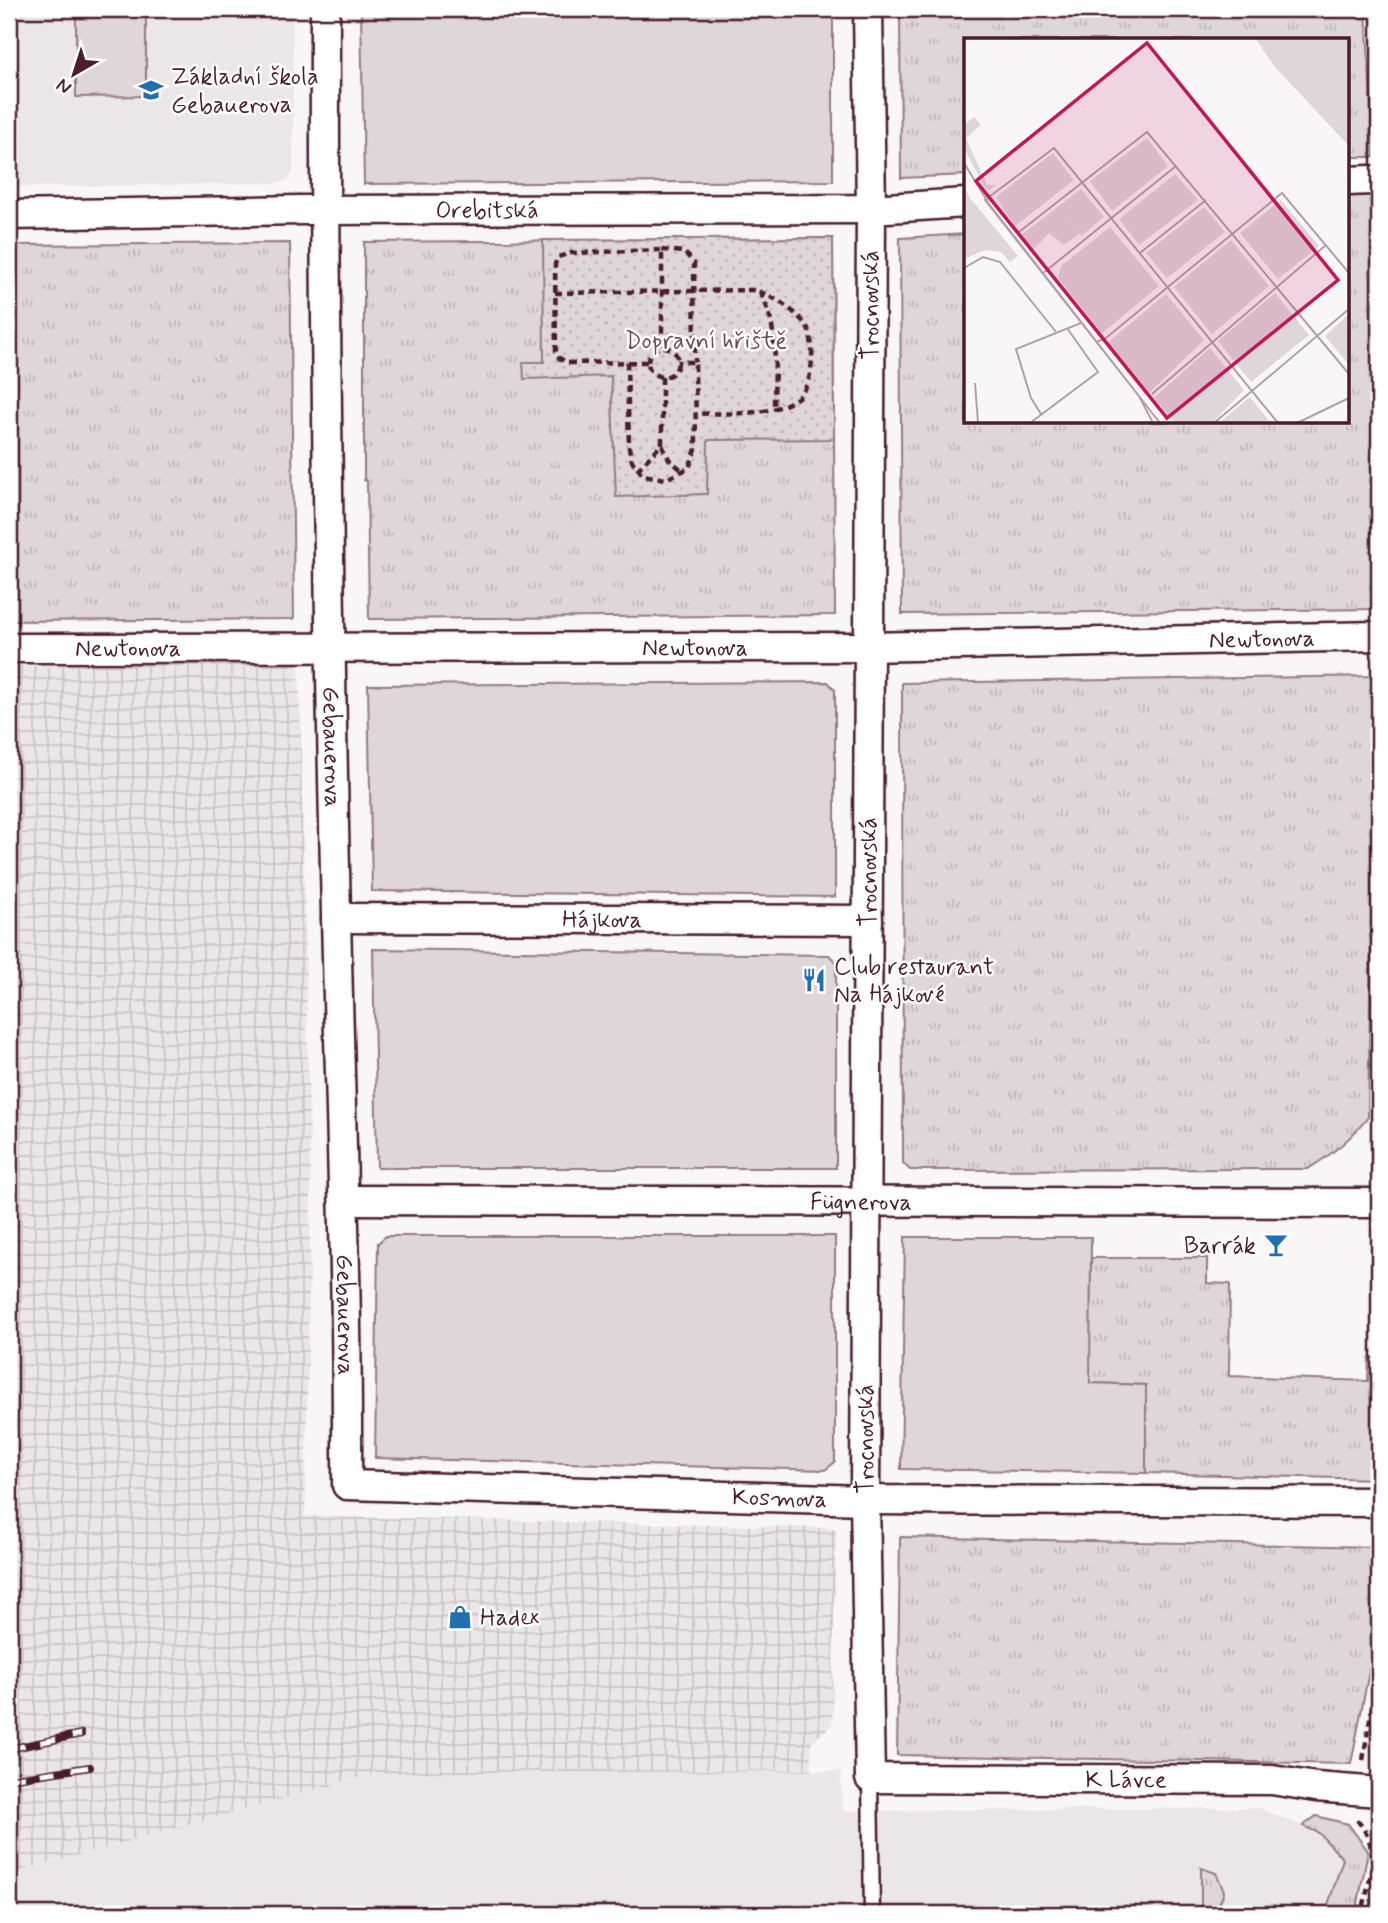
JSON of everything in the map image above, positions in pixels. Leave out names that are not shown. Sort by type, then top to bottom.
[{"type":"street","name":"Gebauerova","points":[[325,9],[324,210],[336,918],[345,1200],[347,1485]]},
{"type":"street","name":"Trocnovská","points":[[868,9],[871,209],[865,1500],[870,1778]]},
{"type":"street","name":"Orebitská","points":[[9,215],[324,210],[871,209],[964,203]]},
{"type":"street","name":"Newtonova","points":[[9,648],[331,645],[868,647],[1374,635]]},
{"type":"street","name":"Hájkova","points":[[336,918],[868,920]]},
{"type":"street","name":"Fügnerova","points":[[345,1200],[1379,1203]]},
{"type":"street","name":"Kosmova","points":[[347,1485],[865,1500],[1379,1502]]},
{"type":"street","name":"K Lávce","points":[[870,1778],[1272,1780],[1367,1791]]},
{"type":"lane","points":[[870,1778],[872,1914]]},
{"type":"path","points":[[662,250],[662,347]]},
{"type":"path","points":[[627,362],[632,461],[637,470],[648,477],[662,479],[684,472],[695,456],[696,291],[695,268],[691,257],[681,251],[662,250],[561,255],[555,264],[559,358],[568,363],[627,362],[648,362]]},
{"type":"path","points":[[759,291],[770,312],[774,332],[774,409]]},
{"type":"path","points":[[555,293],[759,291],[803,323],[811,344],[806,390],[793,401],[774,409],[696,414]]},
{"type":"path","points":[[662,347],[651,353],[648,362],[650,371],[662,377]]},
{"type":"path","points":[[662,347],[675,353],[677,362],[675,371],[662,377]]},
{"type":"path","points":[[677,362],[695,362]]},
{"type":"path","points":[[662,377],[662,444],[669,459],[684,472]]},
{"type":"path","points":[[637,470],[662,444]]},
{"type":"path","points":[[1362,1914],[1374,1850],[1369,1834],[1355,1817],[1367,1791],[1379,1666]]},
{"type":"shaded area","name":"Základní škola Gebauerova","points":[[9,9],[293,9],[293,172],[288,180],[275,183],[9,187]]},
{"type":"shaded area","points":[[299,663],[311,1196],[305,1516],[836,1528],[832,1724],[811,1743],[812,1771],[377,1773],[9,1874],[9,666]]},
{"type":"shaded area","points":[[841,1771],[842,1811],[1259,1808],[1319,1833],[1343,1859],[1325,1914],[9,1914],[9,1874],[377,1773]]},
{"type":"green space","points":[[76,9],[146,9],[146,96],[76,97]]},
{"type":"green space","points":[[361,9],[833,9],[833,181],[364,184]]},
{"type":"green space","points":[[900,9],[1366,9],[1374,157],[1350,157],[1350,38],[964,38],[964,175],[901,178]]},
{"type":"green space","points":[[1350,196],[1375,196],[1379,609],[902,614],[900,238],[964,234],[964,424],[1350,424]]},
{"type":"green space","points":[[833,238],[835,615],[369,619],[367,481],[364,480],[364,242]]},
{"type":"green space","name":"Dopravní hřiště","points":[[833,238],[834,439],[708,440],[707,494],[616,497],[611,376],[524,379],[523,362],[544,362],[543,240]]},
{"type":"green space","points":[[290,243],[294,619],[9,621],[9,245]]},
{"type":"green space","points":[[1379,676],[1375,738],[1368,1117],[1355,1132],[1333,1152],[1308,1169],[910,1170],[903,1163],[902,683]]},
{"type":"green space","points":[[828,682],[835,690],[835,897],[372,891],[368,685]]},
{"type":"green space","points":[[373,949],[829,955],[836,962],[836,1168],[377,1168]]},
{"type":"green space","points":[[386,1236],[835,1236],[835,1462],[825,1470],[375,1458],[378,1243]]},
{"type":"green space","points":[[905,1237],[1091,1237],[1090,1383],[1146,1385],[1146,1473],[901,1469]]},
{"type":"green space","points":[[1091,1258],[1207,1258],[1207,1283],[1230,1284],[1229,1376],[1368,1381],[1369,1358],[1379,1358],[1377,1479],[1146,1473],[1146,1385],[1089,1383]]},
{"type":"green space","points":[[900,1537],[1375,1547],[1372,1656],[1351,1764],[897,1755]]},
{"type":"green space","points":[[1316,1816],[1348,1824],[1368,1851],[1356,1914],[1325,1914],[1343,1859],[1319,1833],[1303,1826]]},
{"type":"green space","points":[[1201,1868],[1216,1873],[1224,1891],[1217,1907],[1201,1914]]},
{"type":"railway","points":[[9,1749],[81,1734]]},
{"type":"railway","points":[[9,1779],[90,1767]]},
{"type":"place","name":"Základní škola Gebauerova","points":[[151,90]]},
{"type":"place","name":"Club restaurant Na Hájkové","points":[[814,980]]},
{"type":"place","name":"Barrák","points":[[1276,1245]]},
{"type":"place","name":"Hadex","points":[[460,1617]]}]
